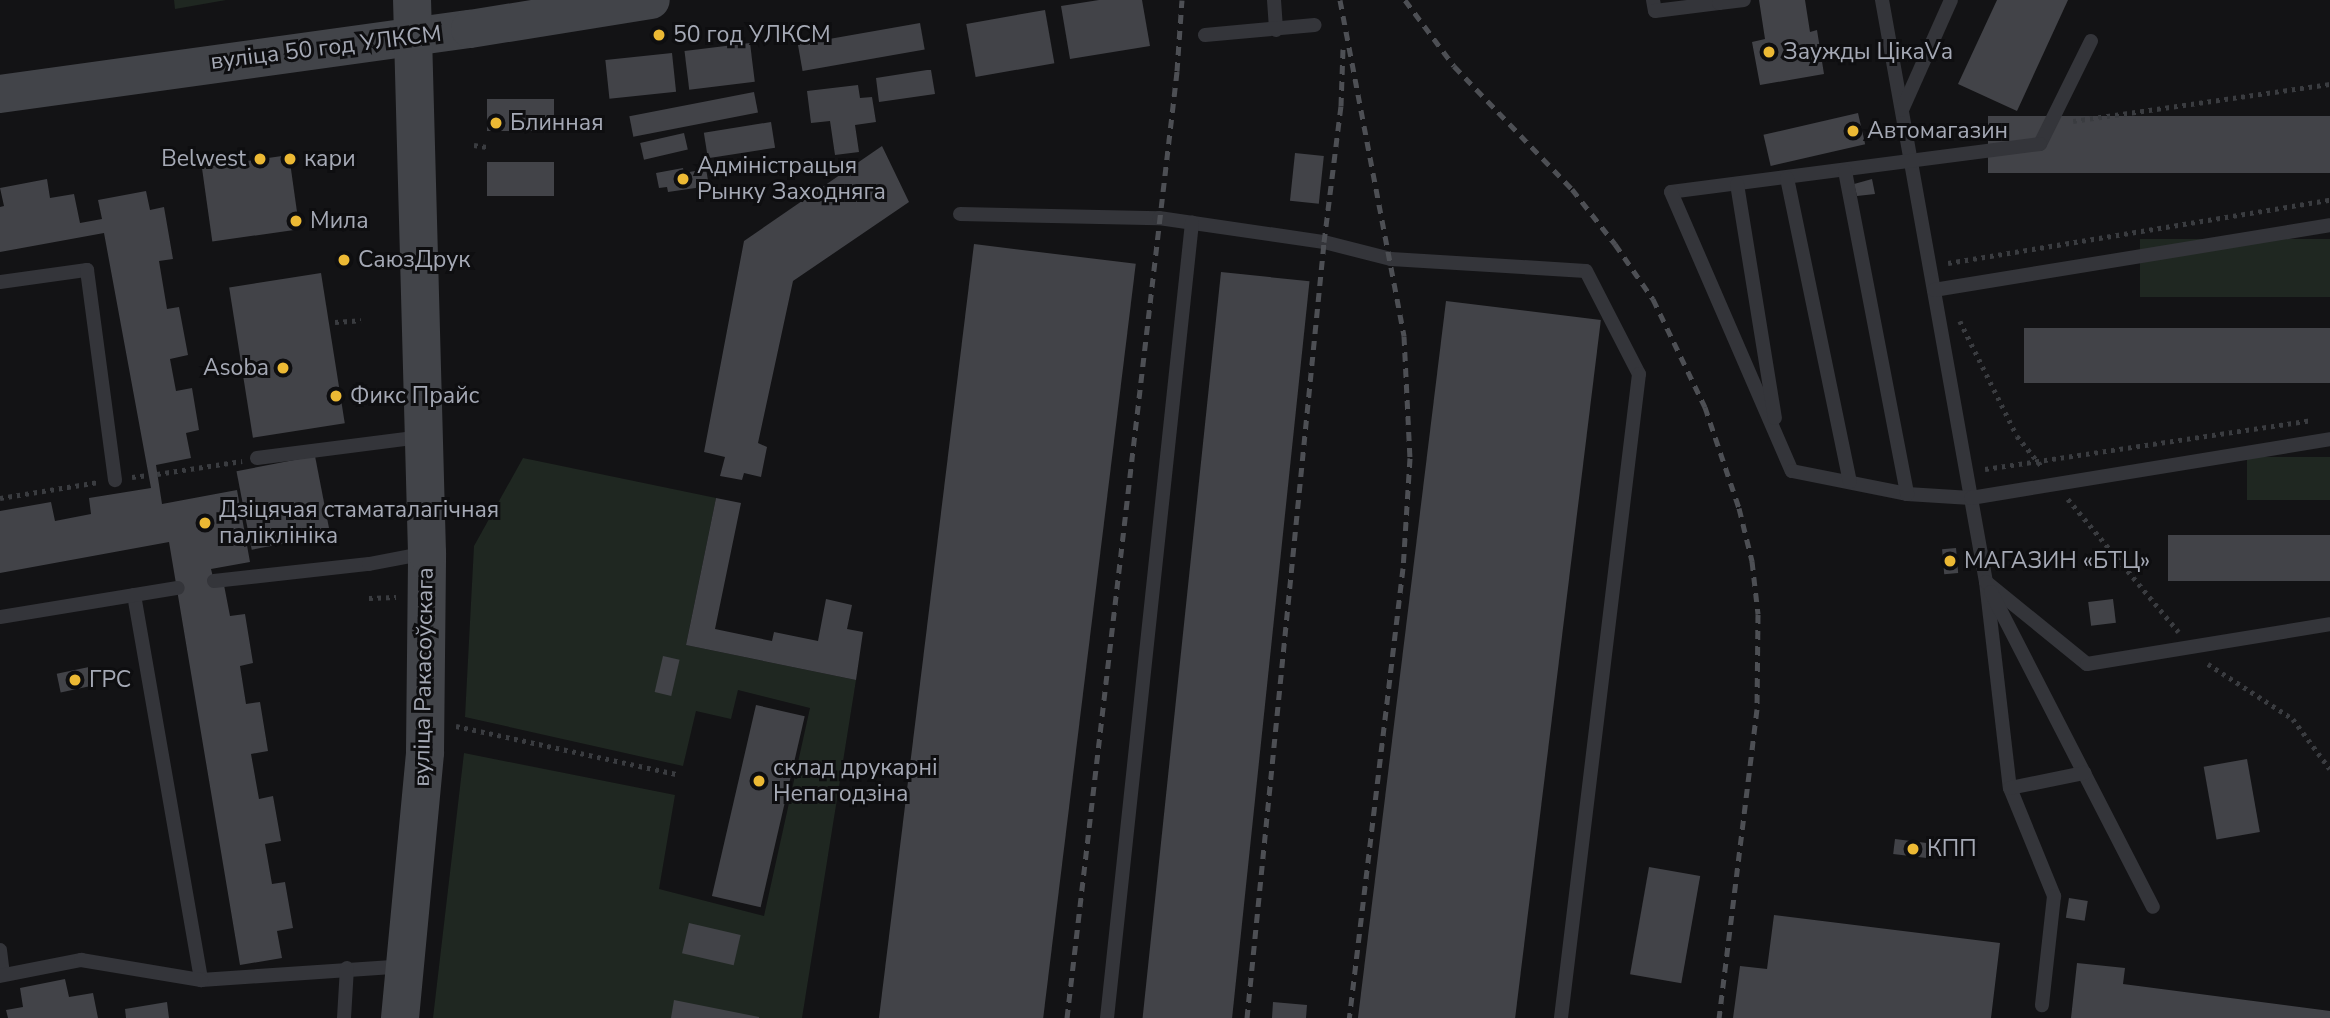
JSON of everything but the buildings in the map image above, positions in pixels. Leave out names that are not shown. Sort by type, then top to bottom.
[{"type":"main road","name":"вуліца 50 год УЛКСМ","points":[[0,94],[412,18],[651,0]]},
{"type":"main road","name":"вуліца Ракасоўскага","points":[[400,1018],[425,752],[427,553],[412,18]]},
{"type":"lane","points":[[1274,0],[1276,30]]},
{"type":"lane","points":[[1653,0],[1655,11],[1744,0]]},
{"type":"lane","points":[[1882,0],[1911,163],[1939,289],[1966,472],[1986,582],[2010,788],[2054,896],[2042,1005]]},
{"type":"lane","points":[[1902,110],[1951,0]]},
{"type":"lane","points":[[1205,35],[1315,25]]},
{"type":"lane","points":[[2091,41],[2040,144],[1911,163],[1671,192],[1792,471],[1907,494],[1971,498],[2330,439]]},
{"type":"lane","points":[[1845,171],[1907,494]]},
{"type":"lane","points":[[1787,178],[1850,482]]},
{"type":"lane","points":[[1737,184],[1779,439]]},
{"type":"lane","points":[[960,214],[1159,218],[1324,242],[1391,259],[1586,271],[1639,374],[1561,1018]]},
{"type":"lane","points":[[1107,1018],[1192,223]]},
{"type":"lane","points":[[1939,289],[2330,225]]},
{"type":"lane","points":[[0,282],[86,271],[115,480]]},
{"type":"lane","points":[[257,458],[424,437]]},
{"type":"lane","points":[[214,581],[369,564],[427,553]]},
{"type":"lane","points":[[1986,582],[2087,664],[2330,624]]},
{"type":"lane","points":[[1986,582],[2152,907]]},
{"type":"lane","points":[[0,617],[178,588]]},
{"type":"lane","points":[[134,595],[201,980]]},
{"type":"lane","points":[[2010,788],[2084,773]]},
{"type":"lane","points":[[0,950],[2,975],[81,960],[201,980],[406,966]]},
{"type":"lane","points":[[344,1018],[347,968]]},
{"type":"path","points":[[2051,124],[2330,84]]},
{"type":"path","points":[[474,145],[487,147]]},
{"type":"path","points":[[2330,200],[1933,266],[1939,289],[2017,436],[2196,656],[2293,719],[2330,769]]},
{"type":"path","points":[[335,322],[361,320]]},
{"type":"path","points":[[1966,472],[2317,419]]},
{"type":"path","points":[[157,474],[257,458]]},
{"type":"path","points":[[0,498],[149,475]]},
{"type":"path","points":[[455,726],[680,775]]},
{"type":"shaded area","points":[[174,0],[226,0],[175,9]]},
{"type":"shaded area","points":[[2140,239],[2330,239],[2330,297],[2140,297]]},
{"type":"shaded area","points":[[2247,457],[2330,457],[2330,500],[2247,500]]},
{"type":"shaded area","points":[[523,458],[716,498],[686,645],[856,680],[802,1018],[433,1018],[464,753],[675,795],[659,889],[764,916],[810,708],[738,690],[731,719],[696,711],[683,766],[465,717],[474,546]]},
{"type":"railway","points":[[1067,1018],[1177,71],[1182,0]]},
{"type":"railway","points":[[1340,0],[1404,336],[1410,458],[1403,568],[1349,1018]]},
{"type":"railway","points":[[1405,0],[1454,66],[1572,189],[1653,299],[1705,407],[1739,508],[1752,561],[1758,614],[1757,709],[1719,1018]]},
{"type":"railway","points":[[1247,1018],[1324,242],[1341,106],[1343,49]]},
{"type":"place","name":"50 год УЛКСМ","points":[[659,35]]},
{"type":"place","name":"Заужды ЦікаVа","points":[[1769,52]]},
{"type":"place","name":"Блинная","points":[[496,123]]},
{"type":"place","name":"Автомагазин","points":[[1853,131]]},
{"type":"place","name":"Belwest","points":[[260,159]]},
{"type":"place","name":"кари","points":[[290,159]]},
{"type":"place","name":"Адміністрацыя Рынку Заходняга","points":[[683,179]]},
{"type":"place","name":"Мила","points":[[296,221]]},
{"type":"place","name":"СаюзДрук","points":[[344,260]]},
{"type":"place","name":"Asoba","points":[[283,368]]},
{"type":"place","name":"Фикс Прайс","points":[[336,396]]},
{"type":"place","name":"Дзіцячая стаматалагічная паліклініка","points":[[205,523]]},
{"type":"place","name":"МАГАЗИН «БТЦ»","points":[[1950,561]]},
{"type":"place","name":"ГРС","points":[[75,680]]},
{"type":"place","name":"склад друкарні Непагодзіна","points":[[759,781]]},
{"type":"place","name":"КПП","points":[[1913,849]]}]
